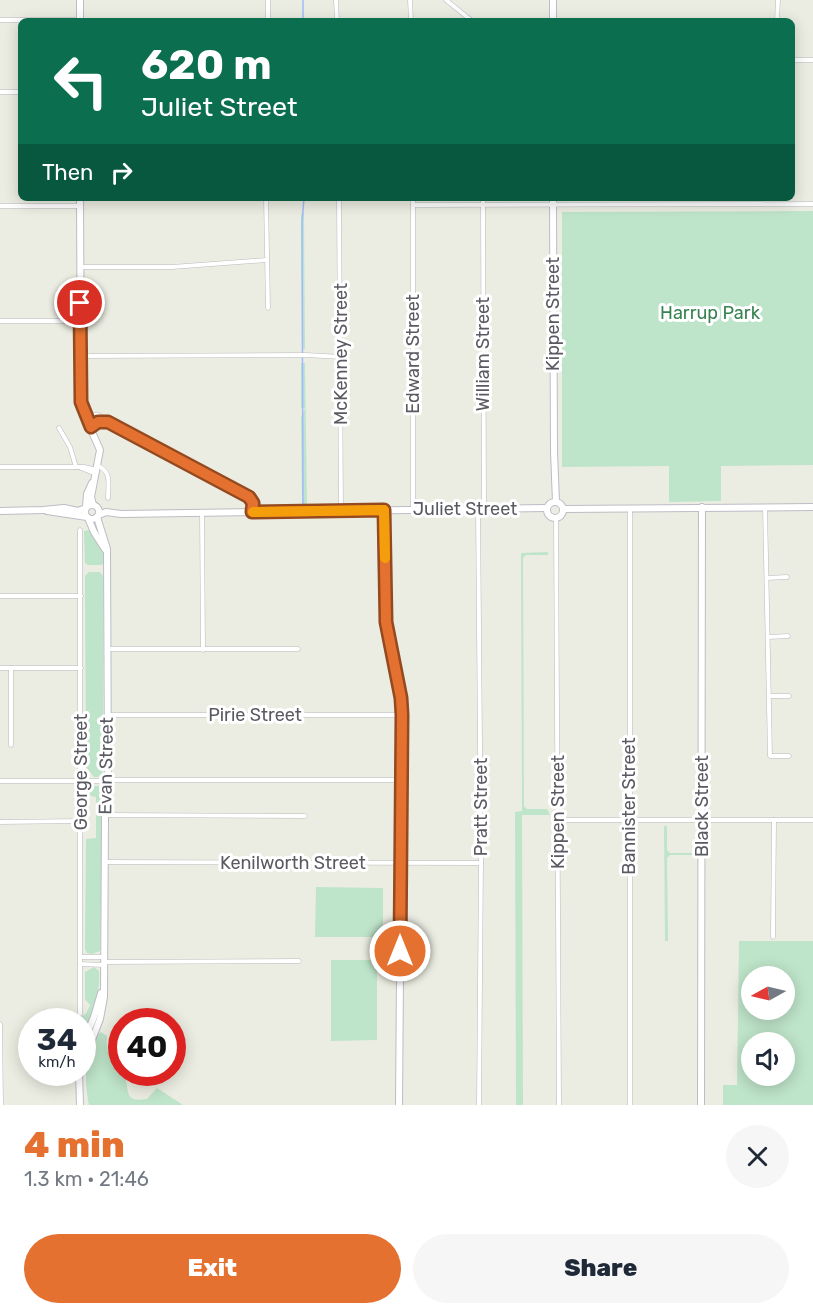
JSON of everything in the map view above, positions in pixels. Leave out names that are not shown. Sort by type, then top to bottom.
[{"type":"street","points":[[80,0],[80,18]]},
{"type":"street","points":[[268,0],[268,18]]},
{"type":"street","points":[[336,0],[337,18]]},
{"type":"street","points":[[410,0],[411,18]]},
{"type":"street","points":[[446,0],[468,18]]},
{"type":"street","points":[[553,0],[553,18]]},
{"type":"street","points":[[777,18],[778,0]]},
{"type":"street","points":[[0,20],[18,20]]},
{"type":"street","points":[[795,60],[813,60]]},
{"type":"street","points":[[0,92],[18,92]]},
{"type":"street","points":[[80,201],[81,402],[100,450],[96,472],[88,492],[90,506],[85,514],[88,518],[93,519],[98,516],[99,509],[90,506]]},
{"type":"street","points":[[266,201],[268,308]]},
{"type":"street","name":"McKenney Street","points":[[339,201],[342,357],[341,511]]},
{"type":"street","name":"Edward Street","points":[[412,201],[413,510]]},
{"type":"street","points":[[413,205],[553,201],[813,204]]},
{"type":"street","name":"Kippen Street","points":[[553,201],[556,502]]},
{"type":"street","name":"William Street","points":[[481,510],[483,204]]},
{"type":"street","points":[[0,206],[80,206]]},
{"type":"street","points":[[80,267],[172,267],[266,260]]},
{"type":"street","points":[[0,321],[80,321]]},
{"type":"street","points":[[81,356],[342,357]]},
{"type":"street","points":[[85,415],[95,414],[256,501],[265,512]]},
{"type":"street","points":[[91,427],[98,422],[108,422]]},
{"type":"street","points":[[59,428],[78,467]]},
{"type":"street","points":[[0,467],[78,467],[96,472],[103,468],[107,473],[108,498]]},
{"type":"street","points":[[249,497],[253,503],[252,512]]},
{"type":"street","points":[[556,502],[564,509],[561,517],[556,519],[549,516],[547,508],[556,502]]},
{"type":"street","name":"Juliet Street","points":[[0,511],[64,508],[78,511],[90,506],[130,513]]},
{"type":"street","name":"Black Street","points":[[701,1105],[702,507]]},
{"type":"street","points":[[765,507],[770,756],[789,756]]},
{"type":"street","points":[[564,509],[813,507]]},
{"type":"street","name":"Juliet Street","points":[[98,516],[106,512],[547,508]]},
{"type":"street","name":"Bannister Street","points":[[630,508],[630,1105]]},
{"type":"street","name":"Juliet Street","points":[[43,510],[88,518]]},
{"type":"street","points":[[384,510],[386,622],[401,698],[402,715],[399,1105]]},
{"type":"street","name":"Pratt Street","points":[[479,1105],[481,510]]},
{"type":"street","points":[[202,512],[203,650]]},
{"type":"street","name":"Evan Street","points":[[96,1018],[104,978],[108,650],[107,542],[98,524],[98,516]]},
{"type":"street","name":"Evan Street","points":[[88,518],[94,533],[103,542],[107,555]]},
{"type":"street","name":"Kippen Street","points":[[556,519],[559,1105]]},
{"type":"street","name":"George Street","points":[[80,530],[82,821],[80,1008]]},
{"type":"street","points":[[767,578],[787,577]]},
{"type":"street","points":[[0,596],[81,596]]},
{"type":"street","points":[[768,637],[788,636]]},
{"type":"street","points":[[108,650],[298,649]]},
{"type":"street","points":[[0,668],[81,668]]},
{"type":"street","points":[[11,668],[11,745]]},
{"type":"street","points":[[769,696],[789,696]]},
{"type":"street","name":"Pirie Street","points":[[107,715],[402,715]]},
{"type":"street","points":[[0,781],[401,780]]},
{"type":"street","points":[[105,815],[305,816]]},
{"type":"street","points":[[558,820],[813,820]]},
{"type":"street","points":[[773,937],[774,820]]},
{"type":"street","points":[[0,822],[82,821]]},
{"type":"street","name":"Kenilworth Street","points":[[105,862],[481,863]]},
{"type":"street","points":[[80,957],[104,961]]},
{"type":"street","points":[[80,964],[104,961],[299,961]]},
{"type":"street","points":[[0,1024],[1,1105]]},
{"type":"street","points":[[80,1086],[80,1105]]},
{"type":"green space","name":"Harrup Park","points":[[813,211],[813,465],[721,466],[721,501],[669,502],[669,466],[562,467],[562,212]]},
{"type":"green space","points":[[304,212],[305,349],[302,349],[301,215]]},
{"type":"green space","points":[[301,363],[305,363],[307,505],[302,505],[301,417],[305,408],[301,408]]},
{"type":"green space","points":[[91,530],[102,549],[104,562],[102,565],[85,563],[84,531]]},
{"type":"green space","points":[[548,552],[548,555],[526,555],[523,558],[524,806],[527,809],[547,809],[550,815],[522,815],[523,1105],[516,1105],[515,812],[522,811],[521,553]]},
{"type":"green space","points":[[89,572],[100,572],[103,576],[103,772],[98,777],[94,777],[86,767],[85,576]]},
{"type":"green space","points":[[88,785],[99,786],[103,794],[100,951],[92,954],[87,953],[85,949],[86,839],[96,838],[96,797],[87,795],[85,789]]},
{"type":"green space","points":[[664,826],[667,826],[667,850],[670,853],[696,853],[696,855],[670,855],[667,858],[668,941],[665,941]]},
{"type":"green space","points":[[316,887],[383,888],[383,937],[315,937]]},
{"type":"green space","points":[[739,941],[813,941],[813,1105],[723,1105],[723,1085],[737,1085]]},
{"type":"green space","points":[[331,960],[377,960],[377,1040],[331,1041]]},
{"type":"green space","points":[[94,967],[99,971],[94,1008],[89,1008],[90,1005],[85,999],[85,972]]},
{"type":"green space","points":[[101,1032],[107,1036],[108,1086],[127,1086],[130,1097],[139,1100],[147,1099],[157,1088],[183,1105],[89,1105],[87,1086],[96,1086],[96,1036]]},
{"type":"waterway","points":[[303,0],[303,18]]},
{"type":"waterway","points":[[303,505],[304,201]]},
{"type":"slow traffic","points":[[253,512],[384,510],[385,558]]},
{"type":"route","points":[[80,303],[81,402],[91,427],[98,422],[108,422],[152,445],[249,497],[253,503],[252,512],[384,510],[386,622],[401,698],[402,715],[400,951]]}]
